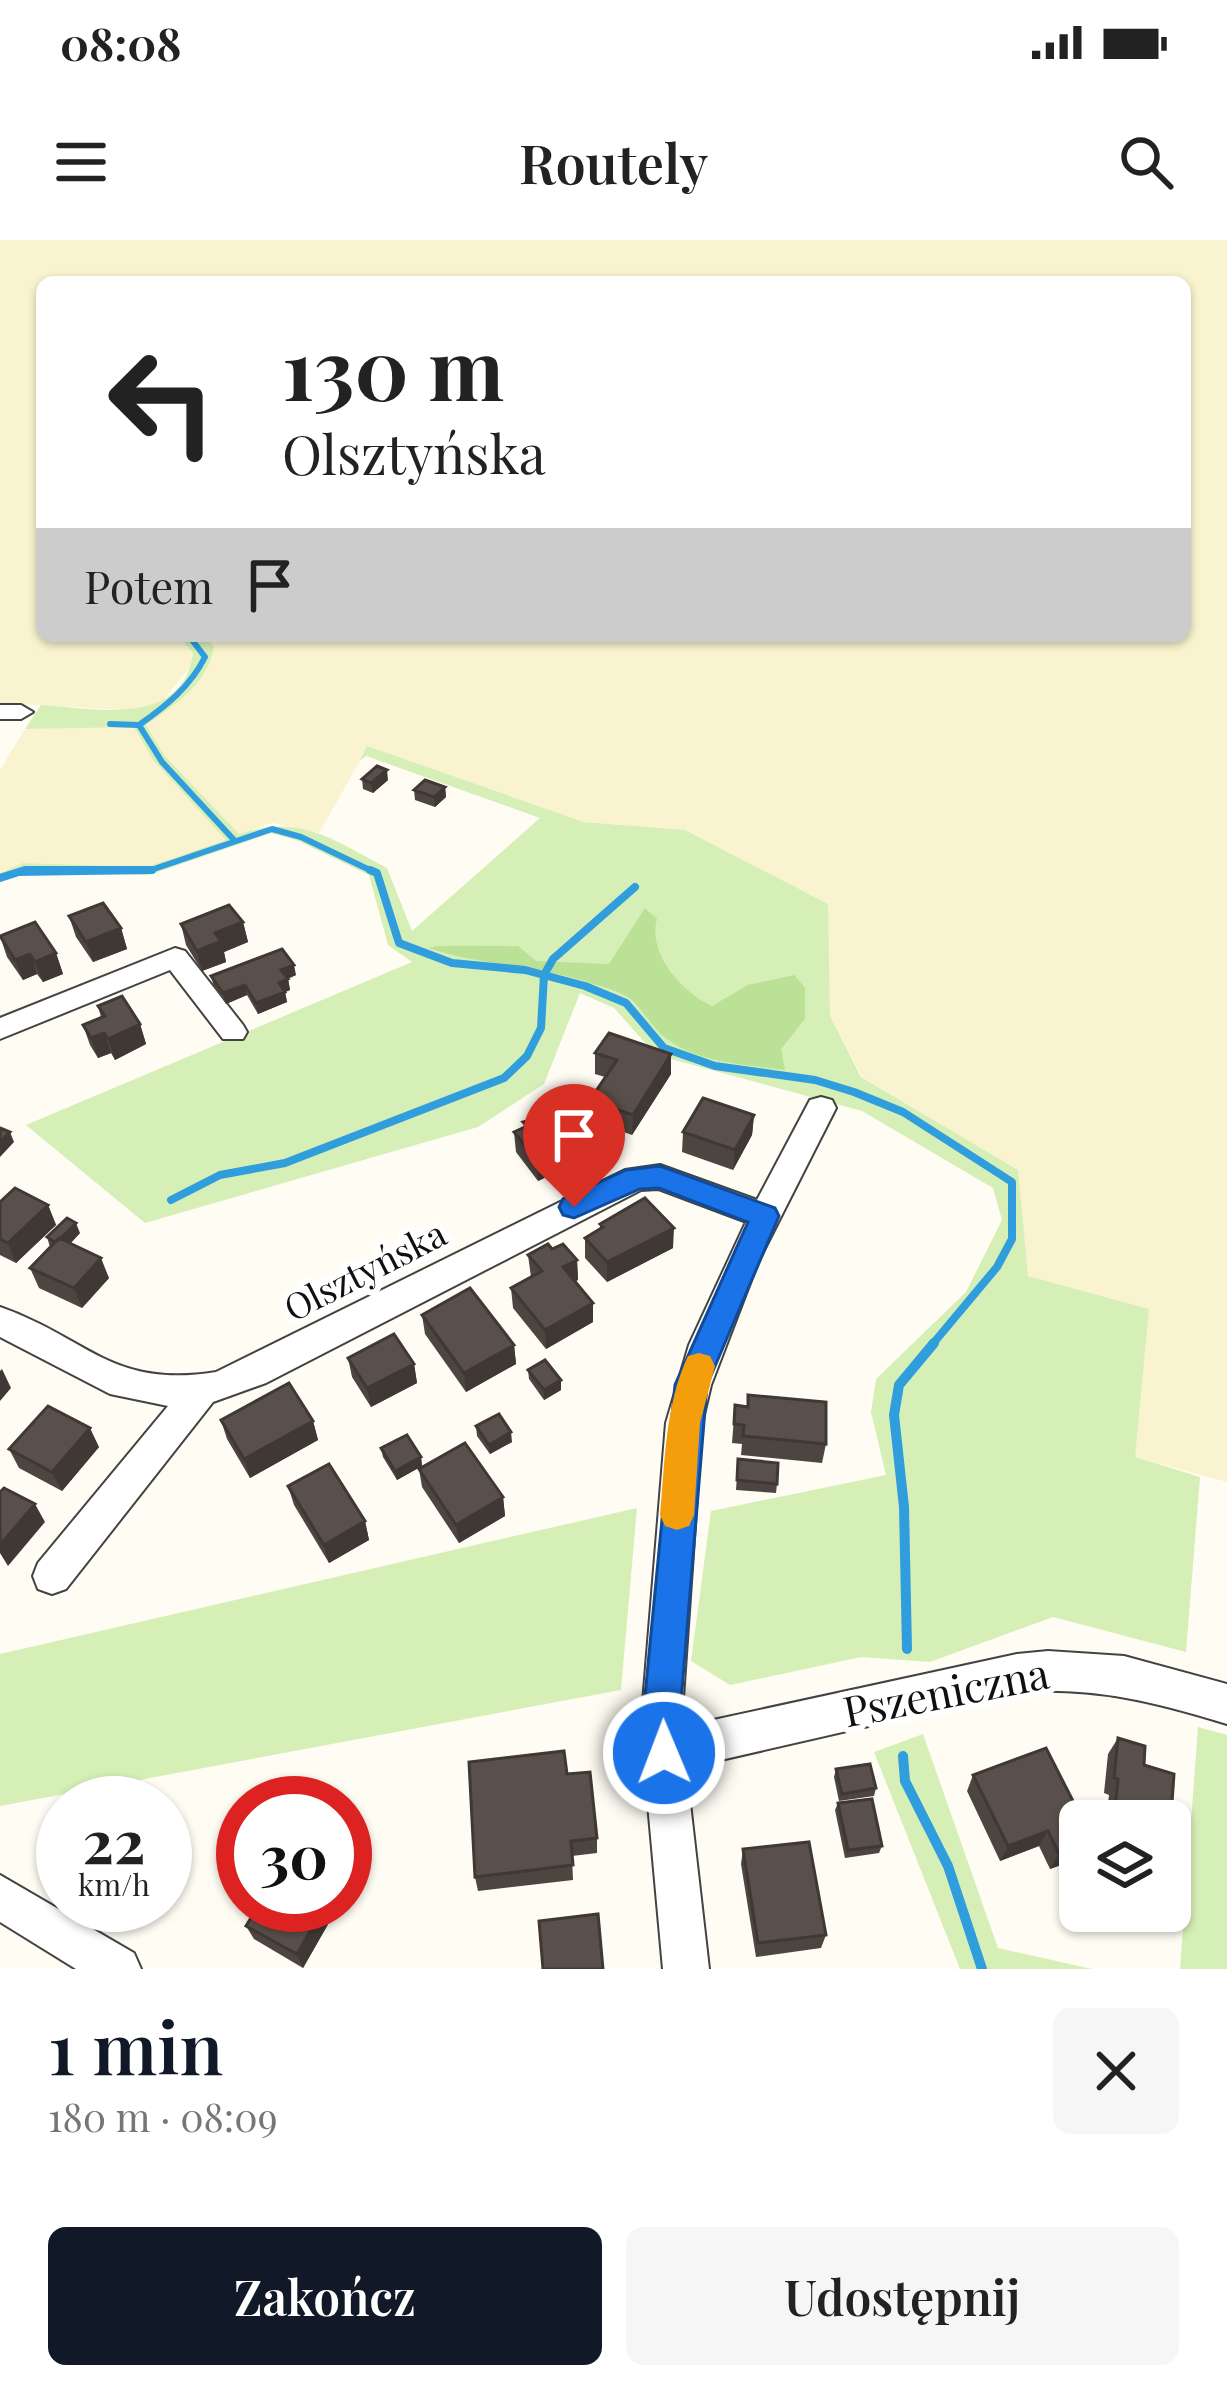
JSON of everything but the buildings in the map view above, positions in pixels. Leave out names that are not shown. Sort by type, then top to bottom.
[{"type":"street","points":[[0,1029],[175,957],[233,1031]]},
{"type":"street","points":[[686,1969],[661,1727],[691,1385],[765,1216],[820,1108]]},
{"type":"street","name":"Olsztyńska","points":[[0,1321],[124,1385],[151,1393],[200,1393],[254,1373],[636,1178],[660,1177],[765,1216]]},
{"type":"street","points":[[52,1576],[200,1393]]},
{"type":"street","name":"Pszeniczna","points":[[664,1753],[1017,1673],[1060,1668],[1108,1669],[1227,1704]]},
{"type":"street","points":[[0,1897],[118,1969]]},
{"type":"shaded area","points":[[0,240],[1227,240],[1227,1482],[1134,1457],[1149,1309],[1028,1276],[1017,1170],[862,1077],[830,1016],[827,904],[685,830],[584,822],[368,747],[319,833],[273,823],[239,834],[165,756],[146,725],[163,713],[214,646],[210,642],[1191,642],[1191,276],[36,276],[36,642],[184,642],[193,653],[191,666],[164,699],[142,711],[0,703]]},
{"type":"shaded area","points":[[134,726],[154,761],[227,840],[147,867],[23,863],[0,873],[0,770],[25,729]]},
{"type":"green space","points":[[184,642],[214,646],[198,682],[146,725],[165,756],[239,834],[261,828],[298,828],[333,839],[387,868],[412,931],[540,818],[366,756],[360,761],[367,746],[584,822],[685,830],[828,904],[830,1016],[861,1077],[1018,1170],[1028,1276],[1149,1309],[1135,1457],[1200,1477],[1186,1652],[1053,1617],[930,1662],[861,1657],[730,1685],[691,1661],[711,1511],[886,1475],[871,1412],[876,1379],[966,1292],[1002,1220],[993,1188],[862,1111],[656,1055],[614,1008],[580,993],[544,1084],[478,1127],[145,1223],[26,1125],[412,962],[388,945],[369,875],[271,833],[149,875],[25,873],[0,881],[0,873],[23,863],[147,867],[226,840],[153,760],[134,727],[25,729],[41,705],[109,710],[154,704],[172,694],[186,677],[193,653]]},
{"type":"green space","points":[[645,908],[657,919],[657,946],[670,971],[712,1006],[748,985],[794,975],[805,988],[805,1019],[781,1049],[785,1070],[725,1062],[682,1048],[659,1032],[633,1001],[613,990],[429,948],[518,946],[536,961],[609,964]]},
{"type":"green space","points":[[637,1508],[621,1690],[161,1776],[36,1776],[36,1799],[0,1806],[0,1654]]},
{"type":"green space","points":[[1198,1727],[1227,1735],[1227,1969],[1180,1969],[1183,1932],[1191,1932],[1191,1821]]},
{"type":"green space","points":[[923,1734],[998,1948],[1092,1969],[960,1969],[874,1752]]},
{"type":"waterway","points":[[194,642],[205,657],[199,668],[176,695],[139,725],[162,762],[235,841]]},
{"type":"waterway","points":[[110,724],[138,725]]},
{"type":"waterway","points":[[151,870],[272,829],[301,837],[376,873]]},
{"type":"waterway","points":[[0,878],[25,870],[151,870]]},
{"type":"waterway","points":[[16,873],[151,870]]},
{"type":"waterway","points":[[370,870],[377,873],[399,943],[452,963],[544,975]]},
{"type":"waterway","points":[[544,975],[553,959],[635,887]]},
{"type":"waterway","points":[[171,1200],[220,1175],[285,1163],[504,1078],[527,1056],[541,1028],[544,975]]},
{"type":"waterway","points":[[544,975],[626,1003],[664,1048],[715,1066],[815,1080],[903,1112],[1012,1182],[1012,1239],[997,1267],[931,1346]]},
{"type":"waterway","points":[[907,1649],[904,1507],[894,1415],[899,1385],[934,1343]]},
{"type":"waterway","points":[[903,1756],[905,1781],[948,1866],[982,1969]]},
{"type":"slow traffic","points":[[677,1515],[684,1423],[699,1366]]},
{"type":"route","points":[[574,1207],[636,1178],[660,1177],[765,1216],[691,1385],[684,1423],[661,1727],[664,1753]]}]
